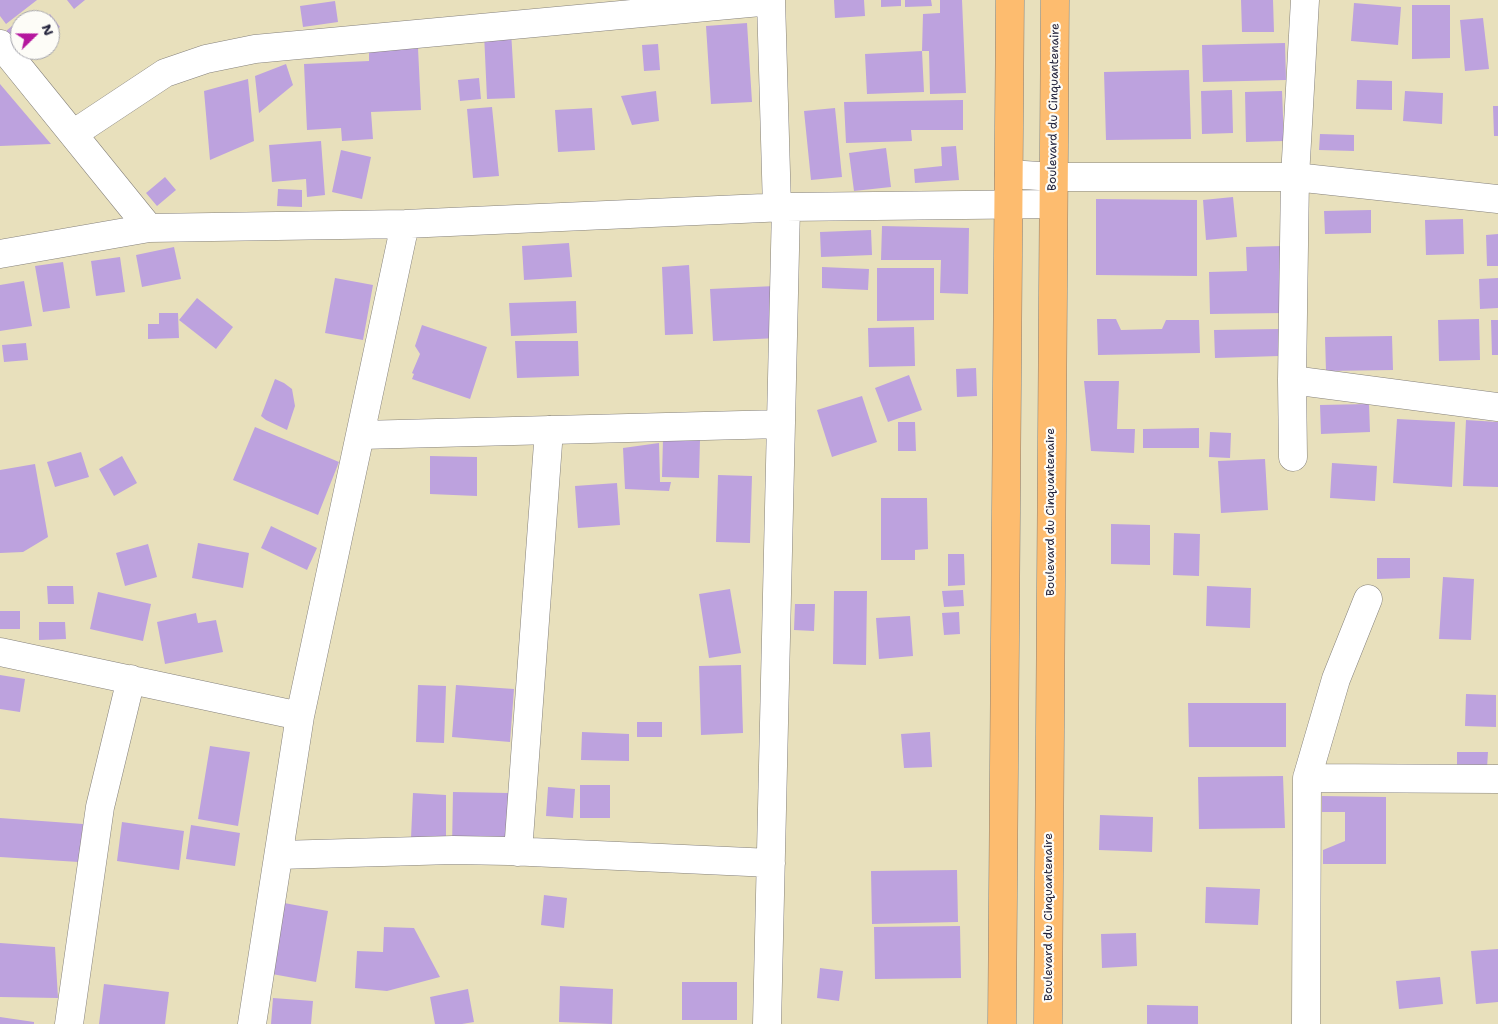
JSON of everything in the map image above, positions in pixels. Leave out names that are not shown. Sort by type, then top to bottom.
[{"type":"main road","points":[[1002,1024],[1010,0]]},
{"type":"main road","name":"Boulevard du Cinquantenaire","points":[[1048,1024],[1055,0]]},
{"type":"street","points":[[73,134],[165,73],[206,59],[256,49],[771,0],[781,208],[781,424],[767,1024]]},
{"type":"street","points":[[1293,456],[1292,380],[1295,177],[1305,0]]},
{"type":"street","points":[[0,44],[149,228]]},
{"type":"street","points":[[1009,174],[1054,177],[1295,177],[1498,198]]},
{"type":"street","points":[[0,254],[149,228],[405,224],[781,208],[1053,204]]},
{"type":"street","points":[[252,1024],[300,716],[405,224]]},
{"type":"street","points":[[1292,380],[1498,407]]},
{"type":"street","points":[[361,435],[781,424]]},
{"type":"street","points":[[518,852],[549,430]]},
{"type":"street","points":[[1306,1024],[1307,778],[1336,680],[1368,599]]},
{"type":"street","points":[[0,652],[300,716]]},
{"type":"street","points":[[69,1024],[100,807],[131,679]]},
{"type":"street","points":[[1307,778],[1498,779]]},
{"type":"street","points":[[279,855],[453,850],[771,863]]},
{"type":"building","points":[[0,0],[37,0],[24,10],[10,10],[10,21],[6,24],[0,16]]},
{"type":"building","points":[[67,0],[85,0],[74,9]]},
{"type":"building","points":[[834,0],[864,0],[865,16],[835,18]]},
{"type":"building","points":[[881,0],[901,0],[901,6],[881,7]]},
{"type":"building","points":[[905,0],[931,0],[932,6],[905,7]]},
{"type":"building","points":[[940,0],[962,0],[966,93],[930,94],[929,51],[922,51],[923,14],[940,13]]},
{"type":"building","points":[[1241,0],[1273,0],[1274,32],[1242,32]]},
{"type":"building","points":[[335,1],[338,22],[303,27],[300,6]]},
{"type":"building","points":[[1354,3],[1401,7],[1398,45],[1351,41]]},
{"type":"building","points":[[1412,5],[1450,5],[1450,58],[1412,59]]},
{"type":"building","points":[[1483,18],[1489,69],[1465,71],[1460,20]]},
{"type":"building","points":[[747,23],[752,102],[711,104],[706,26]]},
{"type":"building","points":[[10,28],[10,36],[6,31]]},
{"type":"building","points":[[511,31],[515,98],[487,99],[484,33]]},
{"type":"building","points":[[1285,43],[1286,80],[1203,82],[1202,45]]},
{"type":"building","points":[[658,44],[660,70],[644,71],[642,45]]},
{"type":"building","points":[[418,48],[421,110],[371,112],[373,139],[342,141],[341,128],[307,130],[304,64],[369,61],[369,50]]},
{"type":"building","points":[[922,51],[924,92],[867,94],[865,54]]},
{"type":"building","points":[[286,64],[293,85],[259,113],[255,76]]},
{"type":"building","points":[[1189,70],[1191,139],[1106,140],[1104,72]]},
{"type":"building","points":[[479,78],[481,99],[460,101],[458,80]]},
{"type":"building","points":[[248,79],[254,141],[210,160],[204,91]]},
{"type":"building","points":[[1357,80],[1392,81],[1392,110],[1356,109]]},
{"type":"building","points":[[0,84],[51,144],[0,146]]},
{"type":"building","points":[[1232,90],[1233,133],[1202,134],[1201,91]]},
{"type":"building","points":[[656,91],[659,121],[632,125],[621,96]]},
{"type":"building","points":[[1282,91],[1284,141],[1246,142],[1245,92]]},
{"type":"building","points":[[1405,91],[1443,93],[1442,124],[1403,121]]},
{"type":"building","points":[[963,100],[963,130],[911,130],[912,141],[846,143],[844,102]]},
{"type":"building","points":[[1493,106],[1498,106],[1498,136],[1494,136]]},
{"type":"building","points":[[492,107],[499,176],[473,178],[467,109]]},
{"type":"building","points":[[592,108],[595,150],[558,152],[555,110]]},
{"type":"building","points":[[835,108],[842,177],[811,180],[804,111]]},
{"type":"building","points":[[1320,134],[1354,135],[1354,151],[1319,150]]},
{"type":"building","points":[[321,141],[325,195],[307,197],[306,179],[272,182],[269,145]]},
{"type":"building","points":[[956,146],[959,180],[915,183],[914,169],[942,166],[941,147]]},
{"type":"building","points":[[886,148],[891,187],[854,191],[849,153]]},
{"type":"building","points":[[341,150],[371,157],[362,199],[332,192]]},
{"type":"building","points":[[165,177],[176,190],[157,206],[146,193]]},
{"type":"building","points":[[278,189],[302,190],[302,207],[277,206]]},
{"type":"building","points":[[1233,197],[1237,237],[1206,240],[1203,200]]},
{"type":"building","points":[[1096,199],[1197,200],[1197,276],[1096,275]]},
{"type":"building","points":[[1371,210],[1371,233],[1325,234],[1324,211]]},
{"type":"building","points":[[1463,219],[1464,254],[1426,255],[1425,220]]},
{"type":"building","points":[[882,226],[969,228],[968,294],[940,293],[941,260],[881,260]]},
{"type":"building","points":[[871,230],[872,255],[821,257],[820,232]]},
{"type":"building","points":[[1498,234],[1498,266],[1487,266],[1486,235]]},
{"type":"building","points":[[569,243],[572,277],[524,280],[522,246]]},
{"type":"building","points":[[1282,246],[1284,313],[1210,314],[1209,272],[1247,271],[1246,247]]},
{"type":"building","points":[[174,247],[181,279],[142,287],[136,255]]},
{"type":"building","points":[[120,257],[125,292],[96,296],[91,261]]},
{"type":"building","points":[[63,262],[70,308],[43,312],[35,266]]},
{"type":"building","points":[[689,265],[693,334],[665,335],[662,267]]},
{"type":"building","points":[[822,267],[869,269],[868,290],[822,288]]},
{"type":"building","points":[[877,268],[934,268],[934,320],[877,321]]},
{"type":"building","points":[[335,278],[373,285],[363,340],[325,333]]},
{"type":"building","points":[[1498,278],[1498,308],[1480,309],[1479,279]]},
{"type":"building","points":[[24,281],[32,326],[0,331],[0,285]]},
{"type":"building","points":[[775,286],[778,338],[713,341],[710,289]]},
{"type":"building","points":[[197,298],[233,327],[216,349],[179,320]]},
{"type":"building","points":[[576,301],[577,333],[511,336],[509,303]]},
{"type":"building","points":[[159,313],[178,313],[179,338],[148,339],[148,324],[159,324]]},
{"type":"building","points":[[1097,319],[1116,319],[1121,330],[1162,329],[1166,320],[1199,320],[1200,353],[1098,355]]},
{"type":"building","points":[[1479,319],[1480,360],[1439,361],[1438,320]]},
{"type":"building","points":[[1491,320],[1498,320],[1498,355],[1492,355]]},
{"type":"building","points":[[422,325],[487,347],[470,399],[412,379],[414,374],[412,373],[420,354],[415,346]]},
{"type":"building","points":[[914,327],[915,366],[869,367],[868,328]]},
{"type":"building","points":[[1279,329],[1279,356],[1215,358],[1214,330]]},
{"type":"building","points":[[1392,336],[1393,370],[1326,371],[1325,337]]},
{"type":"building","points":[[515,341],[578,341],[579,376],[517,378]]},
{"type":"building","points":[[26,343],[28,360],[4,362],[2,345]]},
{"type":"building","points":[[976,368],[977,396],[957,397],[956,369]]},
{"type":"building","points":[[909,375],[922,410],[888,422],[875,388]]},
{"type":"building","points":[[275,379],[292,389],[295,406],[287,430],[261,416]]},
{"type":"building","points":[[1084,381],[1119,381],[1117,429],[1135,429],[1134,453],[1091,451]]},
{"type":"building","points":[[862,396],[877,442],[832,457],[817,410]]},
{"type":"building","points":[[1369,404],[1370,432],[1321,434],[1320,405]]},
{"type":"building","points":[[1397,419],[1455,422],[1452,487],[1393,483]]},
{"type":"building","points":[[1466,420],[1498,422],[1498,487],[1463,486]]},
{"type":"building","points":[[898,422],[915,422],[916,451],[898,451]]},
{"type":"building","points":[[255,427],[339,462],[318,515],[233,480]]},
{"type":"building","points":[[1199,428],[1199,448],[1143,448],[1143,429]]},
{"type":"building","points":[[1210,432],[1231,433],[1230,458],[1209,457]]},
{"type":"building","points":[[663,439],[700,440],[699,478],[662,477]]},
{"type":"building","points":[[659,443],[660,482],[671,482],[669,491],[625,489],[623,448]]},
{"type":"building","points":[[81,452],[89,477],[55,487],[47,462]]},
{"type":"building","points":[[122,456],[137,483],[114,496],[99,469]]},
{"type":"building","points":[[430,456],[477,457],[477,496],[430,494]]},
{"type":"building","points":[[1265,459],[1268,510],[1221,513],[1218,461]]},
{"type":"building","points":[[1332,463],[1377,466],[1375,501],[1330,498]]},
{"type":"building","points":[[35,464],[48,537],[23,552],[0,553],[0,470]]},
{"type":"building","points":[[718,475],[752,476],[750,543],[716,542]]},
{"type":"building","points":[[617,483],[620,525],[578,528],[575,486]]},
{"type":"building","points":[[881,498],[927,498],[928,549],[915,550],[915,560],[881,560]]},
{"type":"building","points":[[1111,524],[1150,525],[1150,565],[1111,564]]},
{"type":"building","points":[[271,526],[317,548],[307,570],[261,548]]},
{"type":"building","points":[[1174,533],[1200,534],[1199,576],[1173,575]]},
{"type":"building","points":[[198,543],[249,553],[243,588],[192,578]]},
{"type":"building","points":[[148,544],[157,577],[125,586],[116,553]]},
{"type":"building","points":[[948,554],[964,554],[965,585],[948,586]]},
{"type":"building","points":[[1377,558],[1410,558],[1410,578],[1377,579]]},
{"type":"building","points":[[1443,577],[1474,579],[1471,640],[1439,639]]},
{"type":"building","points":[[47,586],[73,586],[74,604],[48,604]]},
{"type":"building","points":[[1207,586],[1251,588],[1250,628],[1206,626]]},
{"type":"building","points":[[730,589],[741,653],[709,658],[699,594]]},
{"type":"building","points":[[963,590],[964,606],[944,607],[942,591]]},
{"type":"building","points":[[834,591],[867,591],[866,665],[833,664]]},
{"type":"building","points":[[98,592],[151,604],[143,641],[90,629]]},
{"type":"building","points":[[795,604],[815,604],[814,631],[794,630]]},
{"type":"building","points":[[0,611],[20,611],[20,629],[0,629]]},
{"type":"building","points":[[959,612],[960,634],[944,635],[942,613]]},
{"type":"building","points":[[196,613],[198,623],[216,620],[223,652],[165,664],[157,622]]},
{"type":"building","points":[[910,616],[913,656],[879,659],[876,618]]},
{"type":"building","points":[[39,622],[65,622],[66,639],[39,640]]},
{"type":"building","points":[[741,665],[743,733],[701,735],[699,666]]},
{"type":"building","points":[[0,675],[25,679],[20,712],[0,709]]},
{"type":"building","points":[[418,685],[446,686],[444,743],[416,742]]},
{"type":"building","points":[[456,685],[514,689],[510,742],[452,737]]},
{"type":"building","points":[[1466,694],[1496,695],[1496,727],[1465,726]]},
{"type":"building","points":[[1188,703],[1286,703],[1286,747],[1189,747]]},
{"type":"building","points":[[637,722],[662,722],[662,737],[637,737]]},
{"type":"building","points":[[582,732],[629,734],[629,761],[581,760]]},
{"type":"building","points":[[930,732],[932,767],[904,768],[901,734]]},
{"type":"building","points":[[210,746],[250,752],[238,826],[198,819]]},
{"type":"building","points":[[1457,752],[1488,752],[1487,768],[1457,768]]},
{"type":"building","points":[[1283,776],[1285,828],[1199,829],[1198,777]]},
{"type":"building","points":[[580,785],[610,785],[610,818],[580,818]]},
{"type":"building","points":[[548,787],[575,789],[573,818],[546,816]]},
{"type":"building","points":[[453,792],[508,793],[508,848],[452,848]]},
{"type":"building","points":[[413,793],[446,795],[446,840],[411,838]]},
{"type":"building","points":[[1322,796],[1386,797],[1386,864],[1323,864],[1323,850],[1345,841],[1345,812],[1322,812]]},
{"type":"building","points":[[1100,815],[1153,817],[1152,852],[1099,850]]},
{"type":"building","points":[[0,818],[83,824],[79,862],[0,857]]},
{"type":"building","points":[[122,822],[184,831],[179,870],[117,861]]},
{"type":"building","points":[[191,825],[240,833],[235,866],[186,859]]},
{"type":"building","points":[[957,870],[958,922],[872,924],[871,871]]},
{"type":"building","points":[[1206,887],[1260,889],[1258,925],[1205,923]]},
{"type":"building","points":[[544,895],[567,898],[564,928],[541,925]]},
{"type":"building","points":[[284,903],[328,911],[316,982],[272,974]]},
{"type":"building","points":[[960,926],[961,978],[875,979],[874,927]]},
{"type":"building","points":[[384,927],[414,928],[440,977],[387,991],[355,988],[357,951],[383,952]]},
{"type":"building","points":[[1136,933],[1137,966],[1102,968],[1101,934]]},
{"type":"building","points":[[0,943],[55,947],[58,998],[0,997]]},
{"type":"building","points":[[1498,949],[1498,1002],[1476,1004],[1471,951]]},
{"type":"building","points":[[820,968],[843,971],[839,1001],[817,998]]},
{"type":"building","points":[[1440,977],[1443,1004],[1399,1009],[1396,981]]},
{"type":"building","points":[[682,982],[737,982],[737,1020],[682,1020]]},
{"type":"building","points":[[104,984],[169,992],[165,1024],[99,1024]]},
{"type":"building","points":[[560,986],[613,989],[612,1024],[559,1022]]},
{"type":"building","points":[[468,989],[474,1022],[435,1024],[430,997]]},
{"type":"building","points":[[273,998],[313,1001],[311,1024],[271,1024]]},
{"type":"building","points":[[1147,1005],[1198,1006],[1198,1024],[1147,1024]]},
{"type":"building","points":[[0,1017],[34,1022],[34,1024],[0,1024]]}]
